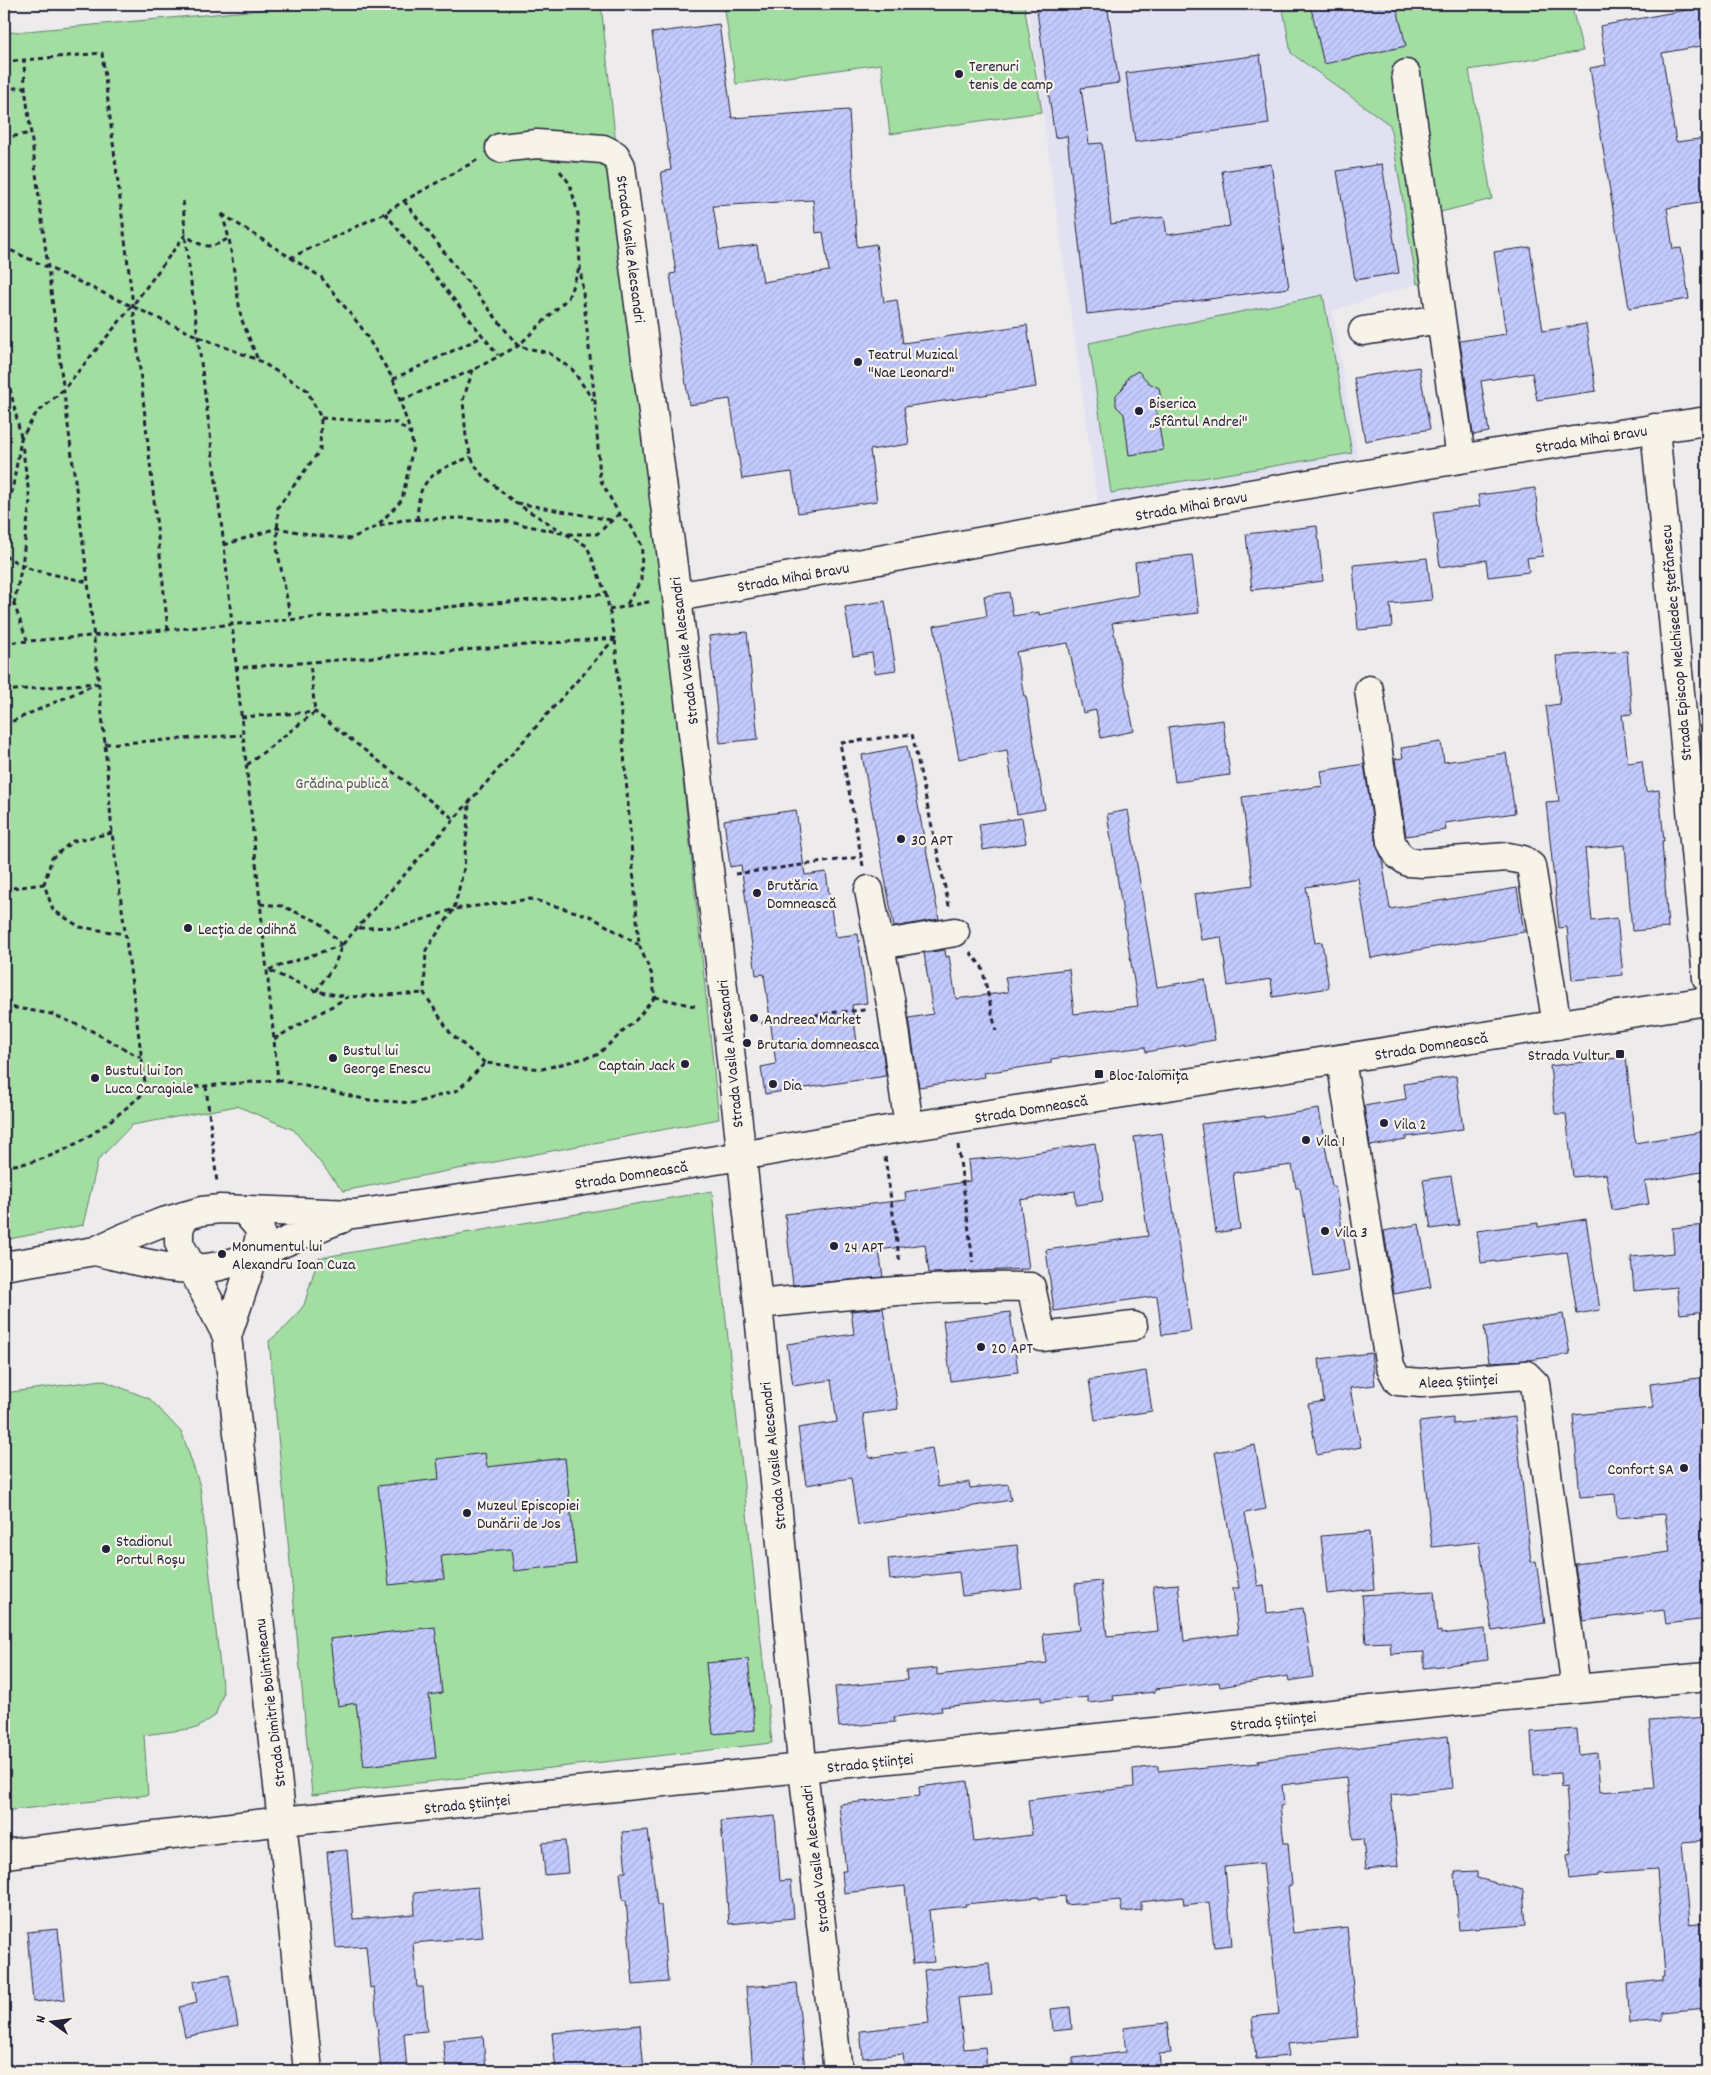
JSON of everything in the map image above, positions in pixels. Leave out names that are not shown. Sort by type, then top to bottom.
[{"type":"street","points":[[1406,74],[1461,458]]},
{"type":"street","name":"Strada Vasile Alecsandri","points":[[500,148],[537,144],[603,148],[615,155],[621,166],[676,597],[726,1014],[758,1304],[803,1768],[838,2071]]},
{"type":"street","points":[[1363,331],[1441,319]]},
{"type":"street","name":"Strada Mihai Bravu","points":[[676,597],[998,538],[1461,458],[1707,421]]},
{"type":"street","name":"Strada Episcop Melchisedec Ștefănescu","points":[[1655,428],[1707,978]]},
{"type":"street","points":[[1369,690],[1391,842],[1398,855],[1408,862],[1423,864],[1508,857],[1523,860],[1531,866],[1556,1025]]},
{"type":"street","points":[[869,890],[892,1009],[909,1126]]},
{"type":"street","points":[[880,945],[955,932]]},
{"type":"street","name":"Strada Domnească","points":[[4,1266],[95,1251],[123,1238],[184,1216],[232,1209],[354,1214],[741,1156],[882,1130],[1342,1060],[1707,1001]]},
{"type":"street","name":"Aleea Științei","points":[[1342,1060],[1384,1332],[1390,1366],[1398,1381],[1421,1383],[1526,1375],[1535,1384],[1576,1689]]},
{"type":"street","name":"Strada Dimitrie Bolintineanu","points":[[227,1336],[253,1254],[259,1241],[260,1230],[232,1209]]},
{"type":"street","name":"Strada Domnească","points":[[95,1251],[134,1260],[191,1268],[219,1266],[354,1214]]},
{"type":"street","name":"Strada Dimitrie Bolintineanu","points":[[184,1216],[179,1230],[179,1244],[227,1336],[282,1821],[308,2071]]},
{"type":"street","points":[[758,1304],[903,1290],[976,1286],[1031,1287],[1042,1337],[1133,1326]]},
{"type":"street","name":"Strada Științei","points":[[4,1854],[282,1821],[1707,1677]]},
{"type":"path","points":[[4,62],[102,53],[133,305],[168,630]]},
{"type":"path","points":[[24,60],[25,87],[94,634],[112,833],[146,1091]]},
{"type":"path","points":[[4,89],[25,87]]},
{"type":"path","points":[[4,138],[32,133]]},
{"type":"path","points":[[537,144],[570,184],[578,214],[580,266],[595,402],[600,479],[619,514],[631,526],[642,546],[640,580],[626,606]]},
{"type":"path","points":[[290,258],[386,213],[404,200],[500,148]]},
{"type":"path","points":[[183,198],[185,235],[224,545],[278,1080]]},
{"type":"path","points":[[404,200],[518,346],[549,353],[572,369],[595,402]]},
{"type":"path","points":[[386,213],[498,356]]},
{"type":"path","points":[[258,360],[241,318],[229,238],[222,214],[321,277],[361,328],[393,378],[412,434],[413,447],[402,500],[376,527]]},
{"type":"path","points":[[4,500],[12,492],[21,439],[34,415],[63,390],[133,305],[185,235]]},
{"type":"path","points":[[185,235],[201,246],[214,246],[229,238]]},
{"type":"path","points":[[4,246],[199,337],[258,360],[306,390],[321,418],[320,450],[278,508],[277,548],[290,620]]},
{"type":"path","points":[[4,256],[12,251]]},
{"type":"path","points":[[401,400],[473,370],[518,346],[568,298],[580,266]]},
{"type":"path","points":[[393,378],[482,337]]},
{"type":"path","points":[[4,362],[21,439],[30,501],[22,565],[14,604]]},
{"type":"path","points":[[468,805],[464,868],[454,909],[426,950],[424,993],[451,1034],[485,1063],[542,1069],[597,1054],[636,1020],[655,997],[652,975],[639,945],[615,638],[606,594],[588,546],[514,502],[479,472],[471,457],[466,437],[464,400],[473,370]]},
{"type":"path","points":[[321,418],[397,423],[412,434]]},
{"type":"path","points":[[417,520],[422,489],[432,476],[453,464],[471,457]]},
{"type":"path","points":[[514,502],[611,520]]},
{"type":"path","points":[[224,545],[277,528],[350,539],[376,527],[403,520],[462,518],[505,521],[566,534],[597,534],[619,514]]},
{"type":"path","points":[[4,556],[33,570],[88,582]]},
{"type":"path","points":[[4,587],[14,604],[26,640]]},
{"type":"path","points":[[4,643],[94,634],[168,630],[606,594]]},
{"type":"path","points":[[609,610],[676,597]]},
{"type":"path","points":[[236,668],[615,638]]},
{"type":"path","points":[[316,991],[335,964],[342,945],[615,638]]},
{"type":"path","points":[[310,663],[315,712]]},
{"type":"path","points":[[4,691],[98,683]]},
{"type":"path","points":[[4,725],[98,683]]},
{"type":"path","points":[[241,717],[315,712],[454,818]]},
{"type":"path","points":[[246,766],[315,712]]},
{"type":"path","points":[[869,890],[840,743],[912,734],[955,932],[982,967],[996,1031]]},
{"type":"path","points":[[105,744],[242,735]]},
{"type":"path","points":[[112,833],[74,841],[52,858],[44,884],[53,910],[80,927],[124,934]]},
{"type":"path","points":[[709,878],[861,857]]},
{"type":"path","points":[[4,889],[44,884]]},
{"type":"path","points":[[358,928],[401,927],[454,909],[531,899],[590,916],[639,945]]},
{"type":"path","points":[[260,904],[282,906],[319,922],[342,945]]},
{"type":"path","points":[[268,970],[342,945]]},
{"type":"path","points":[[268,970],[316,991],[348,996],[424,993]]},
{"type":"path","points":[[274,1039],[348,996]]},
{"type":"path","points":[[655,997],[726,1014]]},
{"type":"path","points":[[4,1006],[52,1014],[92,1031],[141,1058]]},
{"type":"path","points":[[763,1023],[837,1012]]},
{"type":"path","points":[[4,1166],[18,1165],[69,1149],[114,1120],[146,1091],[278,1080],[369,1100],[415,1103],[458,1090],[485,1063]]},
{"type":"path","points":[[206,1086],[232,1209]]},
{"type":"path","points":[[955,1120],[976,1286]]},
{"type":"path","points":[[882,1130],[903,1290]]},
{"type":"shaded area","points":[[1028,4],[1282,4],[1291,53],[1390,125],[1417,284],[1332,311],[1358,458],[1098,506]]},
{"type":"green space","name":"Grădina publică","points":[[325,4],[601,4],[719,1119],[343,1191],[294,1130],[237,1106],[132,1125],[98,1160],[83,1225],[4,1240],[4,33]]},
{"type":"green space","name":"Terenuri tenis de camp","points":[[724,4],[1024,4],[1042,112],[890,134],[881,64],[736,84]]},
{"type":"green space","points":[[1282,4],[1571,4],[1583,51],[1469,70],[1492,199],[1437,213],[1446,278],[1417,284],[1390,125],[1291,53]]},
{"type":"green space","points":[[1323,295],[1352,453],[1111,493],[1089,343]]},
{"type":"green space","points":[[712,1191],[772,1743],[312,1795],[269,1341],[288,1325],[304,1305],[318,1258]]},
{"type":"green space","name":"Stadionul Portul Roșu","points":[[102,1380],[150,1399],[182,1433],[200,1486],[223,1694],[215,1716],[197,1728],[144,1735],[148,1795],[4,1811],[4,1393]]},
{"type":"building","points":[[1036,4],[1107,4],[1119,83],[1081,88],[1089,144],[1102,143],[1111,224],[1164,217],[1167,235],[1230,226],[1222,171],[1271,164],[1289,288],[1130,310],[1087,314],[1067,136],[1055,138]]},
{"type":"building","points":[[1310,4],[1396,4],[1406,46],[1324,64]]},
{"type":"building","points":[[1707,6],[1707,45],[1662,53],[1676,142],[1707,138],[1707,202],[1667,208],[1673,249],[1681,248],[1689,299],[1629,308],[1590,68],[1606,65],[1600,26]]},
{"type":"building","name":"Teatrul Muzical \"Nae Leonard\"","points":[[719,24],[732,118],[849,110],[857,247],[876,244],[884,302],[897,300],[903,343],[1027,325],[1036,387],[904,407],[909,444],[870,450],[877,501],[798,513],[792,472],[742,479],[730,399],[689,405],[670,274],[676,273],[661,172],[671,170],[652,33]],"holes":[[[813,200],[816,233],[823,232],[829,271],[763,282],[757,245],[720,250],[713,206]]]},
{"type":"building","points":[[1260,55],[1269,124],[1135,142],[1126,73]]},
{"type":"building","points":[[1382,164],[1399,273],[1355,280],[1337,171]]},
{"type":"building","points":[[1530,247],[1543,331],[1586,324],[1596,391],[1537,400],[1532,373],[1481,381],[1489,432],[1473,435],[1460,341],[1506,334],[1494,252]]},
{"type":"building","points":[[1419,367],[1430,429],[1365,441],[1354,378]]},
{"type":"building","name":"Biserica „Sfântul Andrei\"","points":[[1138,371],[1149,383],[1159,388],[1161,399],[1156,408],[1163,450],[1129,455],[1124,414],[1116,406],[1116,395],[1123,388],[1128,377]]},
{"type":"building","points":[[1535,488],[1543,556],[1527,558],[1529,572],[1488,577],[1486,560],[1440,567],[1433,512],[1480,506],[1478,495]]},
{"type":"building","points":[[1317,526],[1323,581],[1252,590],[1246,534]]},
{"type":"building","points":[[1192,555],[1199,613],[1112,623],[1134,731],[1101,738],[1096,710],[1083,713],[1068,643],[1016,652],[1024,696],[1026,696],[1045,809],[1017,814],[1007,750],[959,759],[934,626],[987,616],[984,596],[1009,592],[1013,616],[1039,612],[1039,615],[1138,595],[1135,562]]},
{"type":"building","points":[[1427,558],[1432,600],[1390,604],[1392,627],[1358,630],[1353,565]]},
{"type":"building","points":[[885,601],[896,670],[875,673],[872,653],[853,656],[845,607]]},
{"type":"building","points":[[747,632],[758,739],[720,743],[709,636]]},
{"type":"building","points":[[1627,651],[1632,714],[1622,715],[1628,763],[1642,761],[1646,792],[1659,790],[1664,841],[1662,841],[1668,928],[1632,931],[1625,845],[1585,849],[1592,921],[1617,918],[1623,975],[1572,980],[1567,927],[1559,928],[1546,802],[1559,801],[1546,706],[1560,704],[1556,656]]},
{"type":"building","points":[[1223,720],[1230,775],[1175,782],[1168,727]]},
{"type":"building","points":[[1441,742],[1444,762],[1506,753],[1515,813],[1445,823],[1446,830],[1406,836],[1395,759],[1403,758],[1401,748]]},
{"type":"building","name":"30 APT","points":[[907,746],[939,919],[894,927],[862,755]]},
{"type":"building","points":[[1364,764],[1376,844],[1382,859],[1390,909],[1517,888],[1524,932],[1371,958],[1358,878],[1306,887],[1315,943],[1322,942],[1329,988],[1273,997],[1271,979],[1228,986],[1221,937],[1201,940],[1194,894],[1253,885],[1242,797],[1323,786],[1321,771]]},
{"type":"building","points":[[796,810],[805,875],[826,872],[835,937],[858,934],[867,1003],[852,1005],[858,1050],[882,1047],[886,1076],[765,1094],[761,1067],[776,1064],[764,974],[756,975],[741,865],[730,867],[724,820]]},
{"type":"building","points":[[1128,810],[1157,987],[1205,979],[1215,1040],[1146,1052],[1145,1047],[1051,1059],[1051,1063],[984,1073],[985,1077],[919,1087],[909,1018],[933,1014],[924,953],[945,950],[946,957],[949,956],[956,999],[1008,992],[1005,977],[1069,969],[1074,1014],[1138,1006],[1107,814]]},
{"type":"building","points":[[1022,818],[1026,843],[983,850],[979,824]]},
{"type":"building","points":[[1626,1057],[1635,1143],[1701,1132],[1707,1171],[1645,1182],[1649,1204],[1612,1210],[1606,1174],[1573,1177],[1566,1114],[1555,1114],[1550,1066]]},
{"type":"building","points":[[1456,1076],[1463,1129],[1406,1137],[1406,1140],[1370,1146],[1364,1106],[1406,1099],[1404,1084]]},
{"type":"building","points":[[1319,1109],[1332,1186],[1335,1186],[1349,1270],[1314,1276],[1300,1188],[1296,1188],[1292,1165],[1233,1173],[1240,1229],[1216,1233],[1201,1124],[1264,1116],[1264,1118]]},
{"type":"building","points":[[1162,1133],[1191,1331],[1162,1335],[1157,1296],[1054,1311],[1046,1250],[1148,1236],[1134,1137]]},
{"type":"building","points":[[1095,1143],[1103,1201],[1076,1205],[1075,1191],[1020,1200],[1029,1269],[929,1273],[925,1244],[879,1250],[883,1277],[793,1285],[785,1214],[906,1200],[905,1192],[970,1181],[968,1160],[1015,1156]]},
{"type":"building","points":[[1451,1176],[1459,1225],[1431,1229],[1423,1180]]},
{"type":"building","points":[[1586,1219],[1600,1310],[1577,1314],[1567,1252],[1481,1263],[1477,1231],[1538,1223],[1538,1227]]},
{"type":"building","points":[[1419,1224],[1431,1287],[1394,1294],[1384,1231]]},
{"type":"building","points":[[1707,1225],[1707,1311],[1680,1314],[1677,1287],[1634,1291],[1631,1257],[1674,1253],[1672,1228]]},
{"type":"building","points":[[883,1308],[898,1409],[863,1414],[869,1458],[932,1448],[938,1487],[969,1482],[970,1488],[1008,1484],[1011,1500],[858,1525],[851,1478],[806,1485],[798,1428],[837,1422],[831,1380],[793,1386],[787,1344],[854,1334],[851,1311]]},
{"type":"building","name":"20 APT","points":[[1010,1312],[1018,1372],[951,1381],[943,1321]]},
{"type":"building","points":[[1563,1314],[1570,1354],[1529,1360],[1489,1362],[1484,1327]]},
{"type":"building","points":[[1371,1353],[1375,1385],[1350,1388],[1361,1447],[1317,1455],[1308,1404],[1324,1401],[1319,1359]]},
{"type":"building","points":[[1146,1371],[1152,1411],[1095,1420],[1089,1380]]},
{"type":"building","name":"Confort SA","points":[[1707,1377],[1707,1619],[1666,1624],[1664,1610],[1583,1621],[1575,1564],[1670,1552],[1665,1514],[1617,1518],[1615,1494],[1580,1497],[1573,1415],[1653,1408],[1650,1384]]},
{"type":"building","points":[[1515,1417],[1531,1562],[1536,1561],[1545,1623],[1492,1631],[1479,1542],[1432,1547],[1419,1422],[1453,1418],[1453,1424]]},
{"type":"building","points":[[1255,1445],[1266,1509],[1245,1513],[1258,1586],[1264,1585],[1267,1613],[1303,1608],[1313,1677],[1289,1681],[1288,1676],[1220,1687],[1219,1682],[1155,1689],[1155,1692],[1113,1696],[1114,1700],[1088,1703],[1088,1697],[1041,1702],[1041,1697],[941,1707],[942,1711],[894,1717],[895,1722],[839,1727],[835,1687],[907,1680],[906,1671],[937,1668],[937,1675],[1046,1663],[1043,1634],[1080,1630],[1075,1584],[1101,1581],[1107,1636],[1158,1631],[1153,1586],[1178,1584],[1184,1641],[1238,1634],[1233,1588],[1239,1588],[1215,1452]]},
{"type":"building","name":"Muzeul Episcopiei Dunării de Jos","points":[[485,1453],[487,1467],[565,1458],[576,1564],[514,1571],[511,1549],[441,1556],[444,1579],[389,1585],[378,1486],[439,1479],[437,1459]]},
{"type":"building","points":[[1369,1532],[1374,1589],[1327,1594],[1321,1536]]},
{"type":"building","points":[[1017,1545],[1022,1589],[962,1596],[959,1572],[890,1580],[888,1559]]},
{"type":"building","points":[[1434,1591],[1437,1632],[1441,1631],[1441,1634],[1485,1629],[1488,1660],[1424,1668],[1424,1652],[1391,1654],[1390,1642],[1366,1643],[1362,1595]]},
{"type":"building","points":[[435,1627],[442,1693],[429,1695],[436,1758],[364,1766],[356,1703],[338,1706],[330,1639]]},
{"type":"building","points":[[748,1659],[755,1730],[713,1734],[706,1663]]},
{"type":"building","points":[[1707,1717],[1707,1840],[1682,1842],[1689,1924],[1707,1922],[1707,2008],[1662,2012],[1662,2020],[1630,2023],[1627,1984],[1663,1980],[1663,1976],[1665,1976],[1657,1870],[1598,1874],[1598,1876],[1569,1879],[1567,1855],[1571,1854],[1566,1786],[1561,1787],[1560,1773],[1534,1775],[1531,1732],[1577,1729],[1579,1755],[1597,1753],[1600,1792],[1655,1788],[1649,1721]]},
{"type":"building","points":[[1448,1736],[1453,1788],[1391,1795],[1398,1866],[1366,1869],[1363,1839],[1353,1840],[1346,1777],[1282,1785],[1284,1805],[1280,1806],[1284,1843],[1288,1843],[1292,1885],[1288,1886],[1293,1933],[1347,1927],[1358,2037],[1287,2044],[1289,2056],[1256,2059],[1252,2017],[1279,2014],[1263,1863],[1225,1867],[1232,1945],[1214,1947],[1209,1902],[1184,1905],[1183,1897],[1141,1902],[1141,1910],[1122,1912],[1120,1900],[1066,1905],[1065,1896],[1039,1899],[1039,1897],[965,1904],[966,1906],[929,1910],[934,1962],[913,1964],[905,1886],[844,1893],[842,1871],[846,1871],[839,1804],[920,1796],[919,1787],[967,1781],[974,1842],[1032,1835],[1028,1800],[1134,1787],[1133,1769],[1158,1766],[1158,1771],[1259,1763],[1258,1760]]},
{"type":"building","points":[[775,1816],[780,1881],[791,1880],[794,1918],[729,1924],[721,1821]]},
{"type":"building","points":[[648,1830],[657,1905],[661,1905],[668,1982],[633,1985],[626,1900],[623,1900],[620,1872],[626,1872],[622,1832]]},
{"type":"building","points":[[565,1841],[568,1873],[545,1875],[542,1843]]},
{"type":"building","points":[[347,1850],[353,1919],[415,1914],[414,1893],[478,1887],[483,1937],[413,1943],[417,1987],[423,1987],[427,2031],[404,2033],[407,2071],[381,2071],[374,1987],[370,1988],[366,1946],[336,1948],[327,1852]]},
{"type":"building","points":[[1477,1871],[1477,1878],[1523,1890],[1526,1925],[1459,1930],[1455,1872]]},
{"type":"building","points":[[58,1929],[65,1999],[33,2002],[27,1932]]},
{"type":"building","points":[[989,1963],[992,1995],[958,1998],[964,2049],[985,2047],[987,2070],[905,2071],[903,2054],[863,2058],[860,2031],[929,2023],[924,1970]]},
{"type":"building","points":[[229,1975],[238,2026],[185,2037],[179,2007],[197,2003],[193,1982]]},
{"type":"building","points":[[797,1983],[805,2071],[753,2071],[746,1987]]},
{"type":"building","points":[[1070,2007],[1072,2029],[1053,2031],[1051,2009]]},
{"type":"building","points":[[1167,2023],[1171,2053],[1159,2054],[1161,2071],[1073,2071],[1073,2058],[1126,2052],[1123,2028]]},
{"type":"building","points":[[640,2025],[644,2071],[556,2071],[552,2033]]},
{"type":"building","points":[[483,2036],[486,2071],[446,2071],[443,2040]]},
{"type":"place","name":"Terenuri tenis de camp","points":[[959,74]]},
{"type":"place","name":"Teatrul Muzical \"Nae Leonard\"","points":[[858,362]]},
{"type":"place","name":"Biserica „Sfântul Andrei\"","points":[[1139,411]]},
{"type":"place","name":"30 APT","points":[[901,839]]},
{"type":"place","name":"Brutăria Domnească","points":[[757,893]]},
{"type":"place","name":"Lecția de odihnă","points":[[188,928]]},
{"type":"place","name":"Andreea Market","points":[[754,1018]]},
{"type":"place","name":"Brutaria domneasca","points":[[747,1043]]},
{"type":"place","name":"Strada Vultur","points":[[1620,1054]]},
{"type":"place","name":"Bustul lui George Enescu","points":[[333,1058]]},
{"type":"place","name":"Captain Jack","points":[[685,1064]]},
{"type":"place","name":"Bloc Ialomița","points":[[1099,1074]]},
{"type":"place","name":"Bustul lui Ion Luca Caragiale","points":[[95,1078]]},
{"type":"place","name":"Dia","points":[[773,1084]]},
{"type":"place","name":"Vila 2","points":[[1384,1123]]},
{"type":"place","name":"Vila 1","points":[[1306,1140]]},
{"type":"place","name":"Vila 3","points":[[1325,1231]]},
{"type":"place","name":"24 APT","points":[[834,1246]]},
{"type":"place","name":"Monumentul lui Alexandru Ioan Cuza","points":[[222,1254]]},
{"type":"place","name":"20 APT","points":[[981,1347]]},
{"type":"place","name":"Confort SA","points":[[1684,1468]]},
{"type":"place","name":"Muzeul Episcopiei Dunării de Jos","points":[[467,1513]]},
{"type":"place","name":"Stadionul Portul Roșu","points":[[106,1549]]}]
